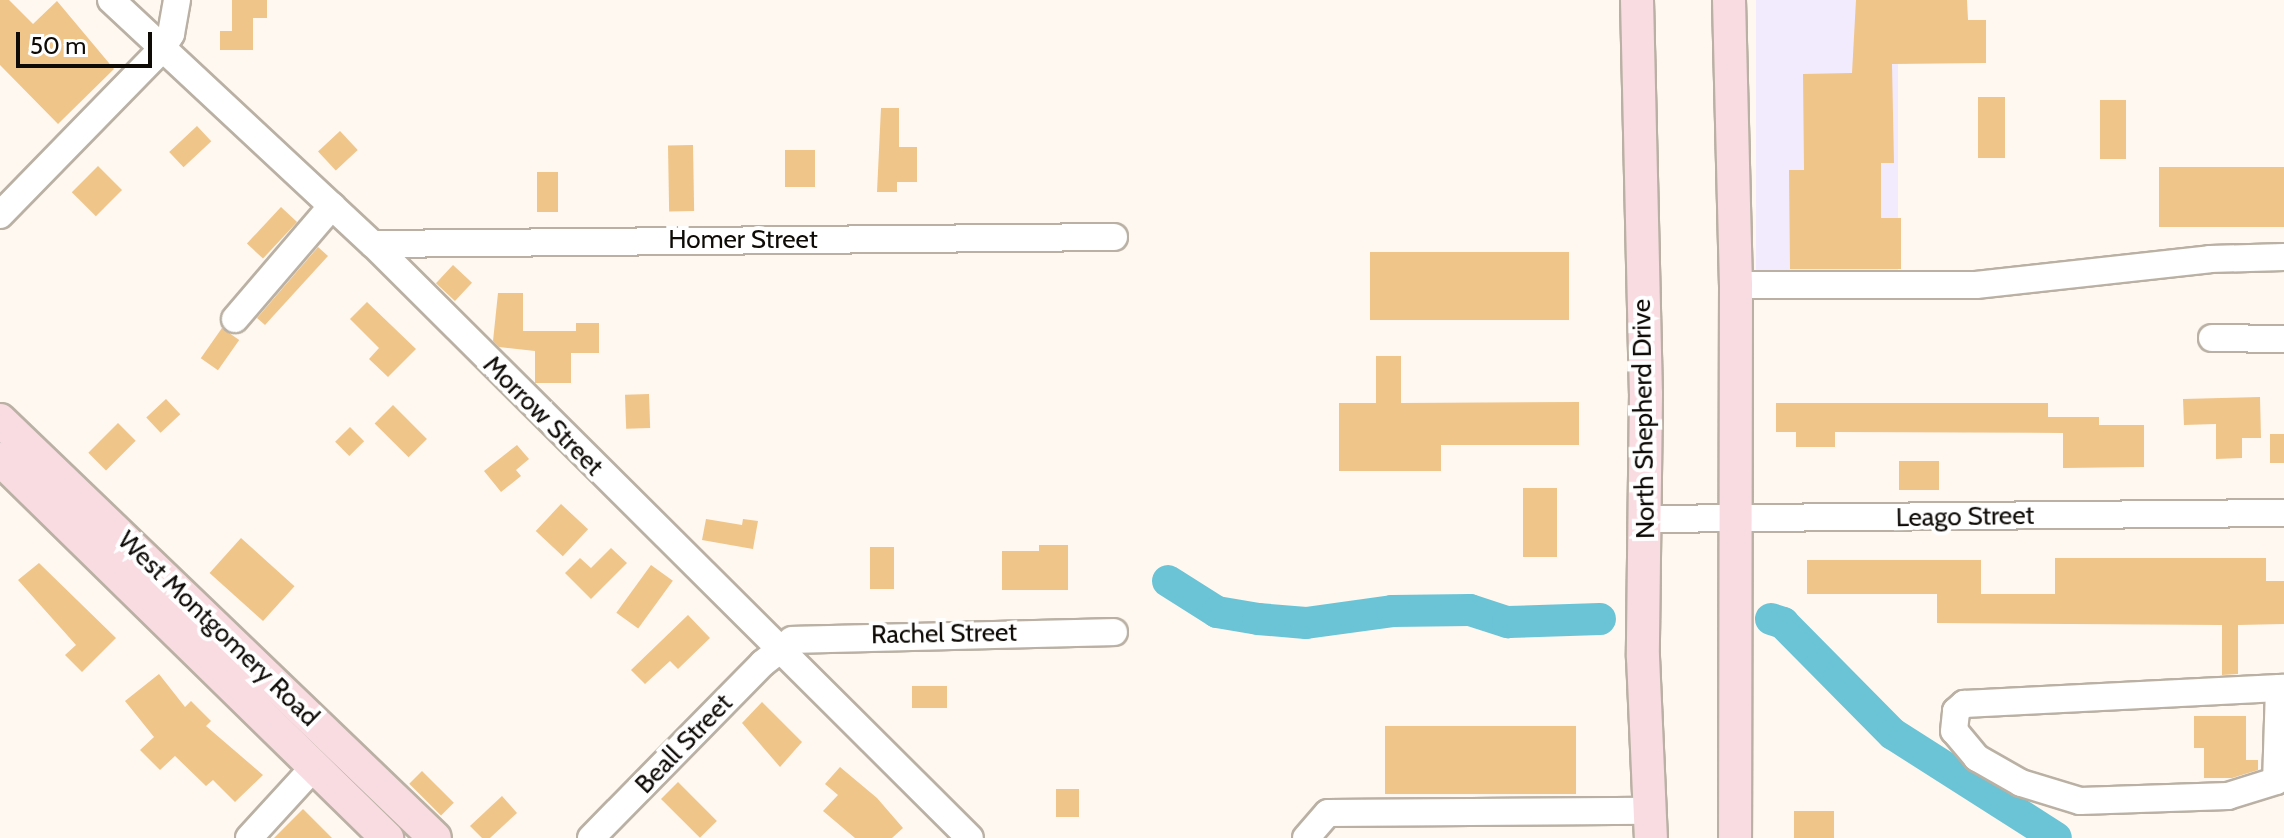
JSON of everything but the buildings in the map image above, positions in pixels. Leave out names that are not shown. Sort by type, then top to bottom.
[{"type":"main road","name":"North Shepherd Drive","points":[[1637,0],[1646,519],[1643,657],[1651,825]]},
{"type":"main road","points":[[1729,0],[1736,285],[1735,838]]},
{"type":"main road","name":"West Montgomery Road","points":[[0,420],[83,518],[275,705],[435,838]]},
{"type":"main road","name":"West Montgomery Road","points":[[0,459],[83,518]]},
{"type":"main road","name":"West Montgomery Road","points":[[275,705],[315,766],[376,834]]},
{"type":"street","name":"Morrow Street","points":[[111,0],[161,50],[373,244],[970,838]]},
{"type":"street","points":[[0,215],[161,50],[171,34],[177,0]]},
{"type":"street","points":[[235,319],[332,206]]},
{"type":"street","name":"Homer Street","points":[[373,244],[1114,237]]},
{"type":"street","points":[[1736,285],[1976,285],[2196,260],[2284,257]]},
{"type":"street","points":[[2212,338],[2284,339]]},
{"type":"street","name":"Leago Street","points":[[1646,519],[2284,513]]},
{"type":"street","name":"Rachel Street","points":[[778,650],[792,640],[834,635],[1114,632]]},
{"type":"street","name":"Beall Street","points":[[591,838],[778,650]]},
{"type":"street","points":[[2282,688],[2276,781],[2228,796],[2080,801],[2021,783],[1977,758],[1954,731],[1956,711],[1964,704],[2282,688]]},
{"type":"street","points":[[249,838],[315,766]]},
{"type":"street","points":[[1306,838],[1328,813],[1651,825]]},
{"type":"shaded area","points":[[1756,0],[1898,0],[1898,281],[1756,281]]},
{"type":"waterway","points":[[1168,581],[1217,612],[1258,619],[1306,623],[1392,611],[1470,610],[1508,622],[1600,619]]},
{"type":"waterway","points":[[1771,619],[1783,623],[1893,734],[2056,838]]}]
